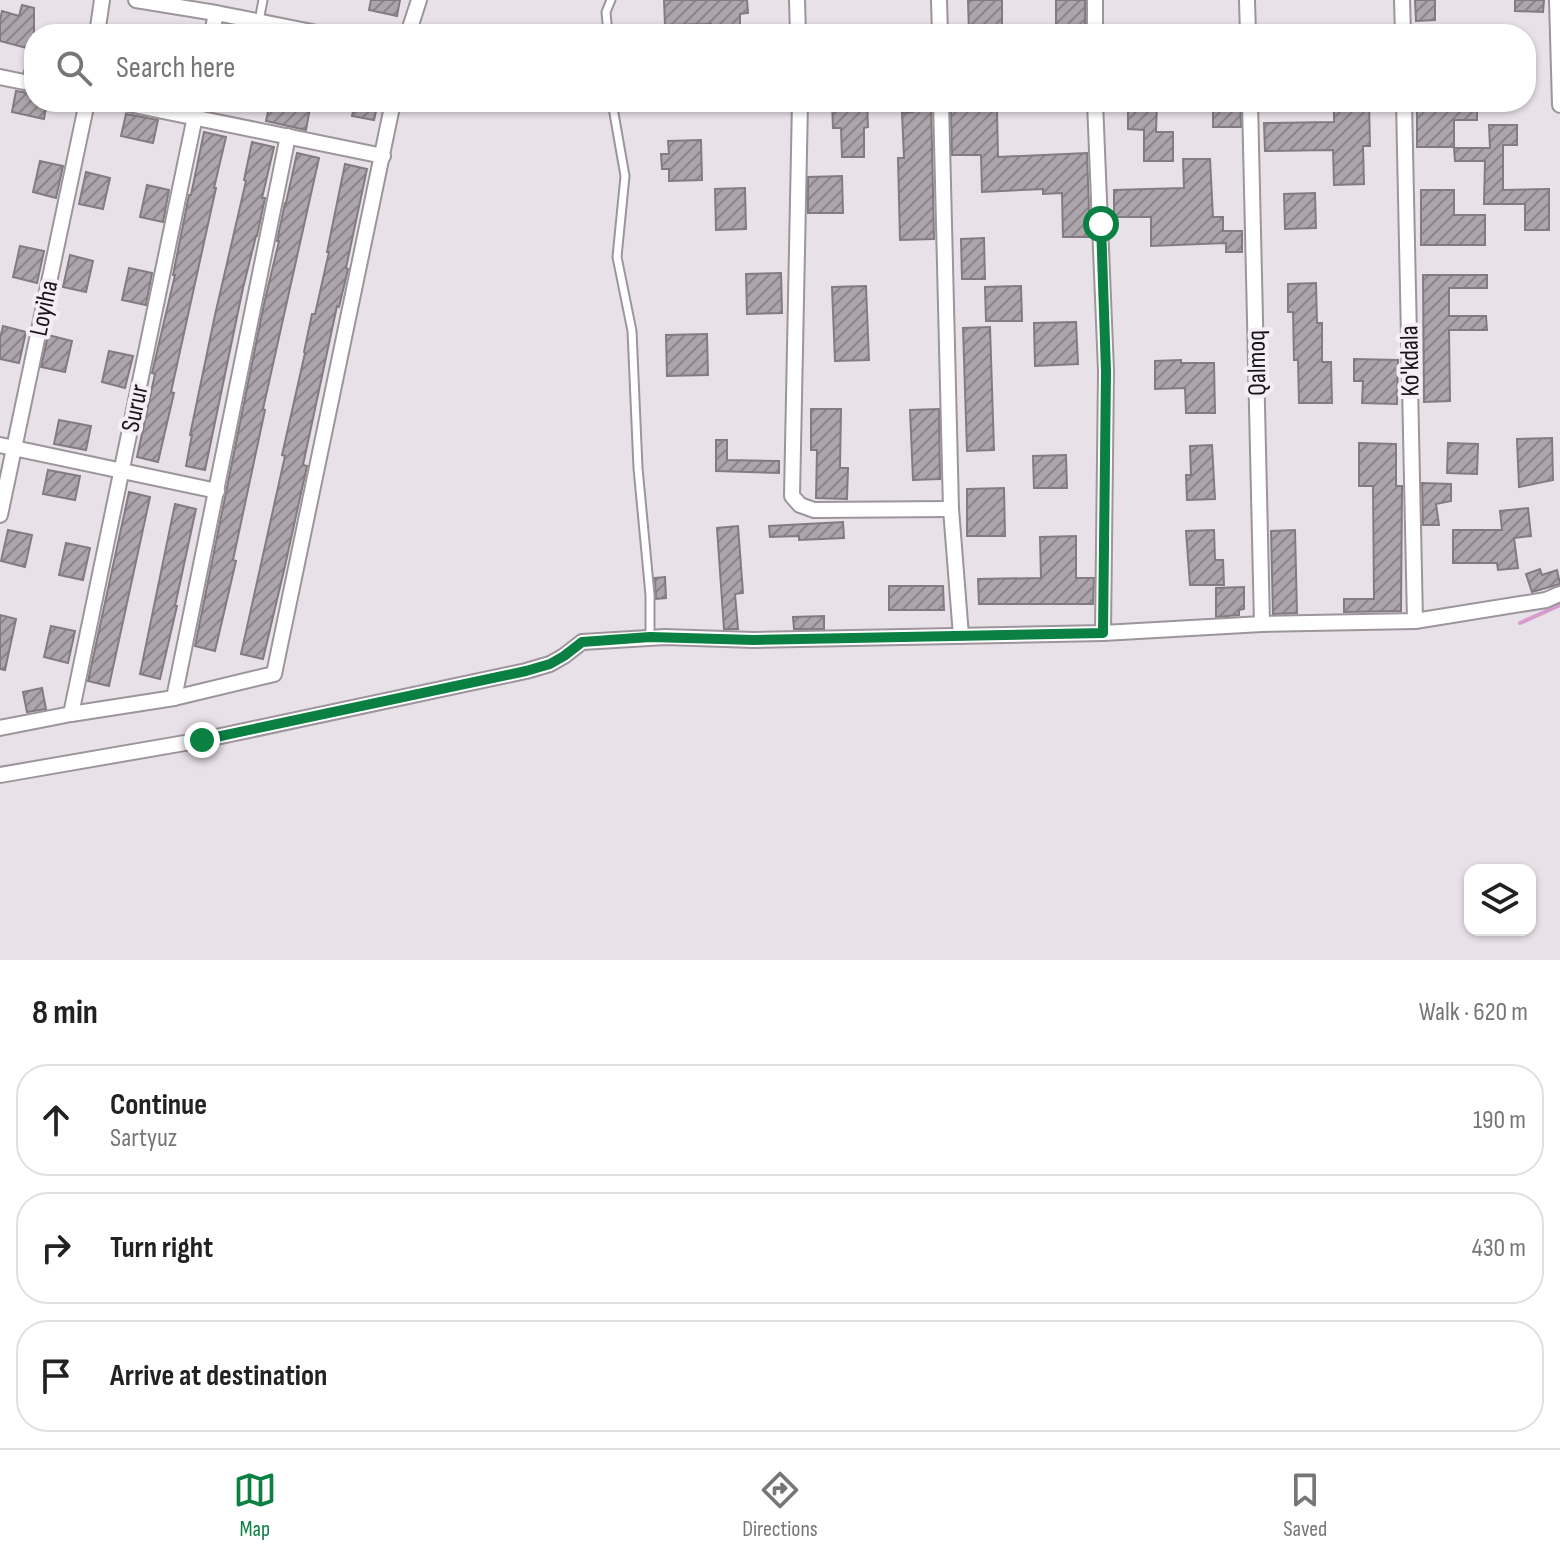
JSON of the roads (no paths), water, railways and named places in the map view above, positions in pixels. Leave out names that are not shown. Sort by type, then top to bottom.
[{"type":"street","points":[[98,24],[102,0]]},
{"type":"street","points":[[136,0],[274,24]]},
{"type":"street","points":[[411,24],[419,0]]},
{"type":"street","points":[[797,0],[798,24]]},
{"type":"street","points":[[939,0],[940,24]]},
{"type":"street","points":[[1095,0],[1095,24]]},
{"type":"street","points":[[1247,0],[1248,24]]},
{"type":"street","points":[[1402,0],[1403,24]]},
{"type":"street","points":[[1557,0],[1560,105]]},
{"type":"street","points":[[214,24],[216,13]]},
{"type":"street","points":[[0,77],[24,82]]},
{"type":"street","name":"Loyiha","points":[[0,515],[7,446],[85,112]]},
{"type":"street","points":[[166,112],[383,156]]},
{"type":"street","name":"Surur","points":[[71,714],[196,112]]},
{"type":"street","points":[[0,728],[174,698],[274,674],[391,112]]},
{"type":"street","points":[[800,112],[792,496],[800,505],[814,510],[951,509]]},
{"type":"street","points":[[941,112],[951,509],[961,636]]},
{"type":"street","points":[[1095,112],[1106,371],[1103,633]]},
{"type":"street","name":"Qalmoq","points":[[1250,112],[1262,624]]},
{"type":"street","name":"Ko'kdala","points":[[1404,112],[1415,621]]},
{"type":"street","points":[[174,698],[288,136]]},
{"type":"street","points":[[7,446],[217,491]]},
{"type":"street","points":[[0,775],[202,740],[526,671],[550,664],[582,642],[650,637],[754,640],[1103,633],[1262,624],[1415,621],[1546,600],[1560,594]]},
{"type":"lane","points":[[259,21],[263,0]]},
{"type":"lane","points":[[607,24],[606,12],[611,0]]},
{"type":"lane","points":[[614,112],[625,176],[617,257],[632,331],[638,468],[650,595],[650,637]]},
{"type":"waterway","points":[[1520,623],[1560,605]]}]
